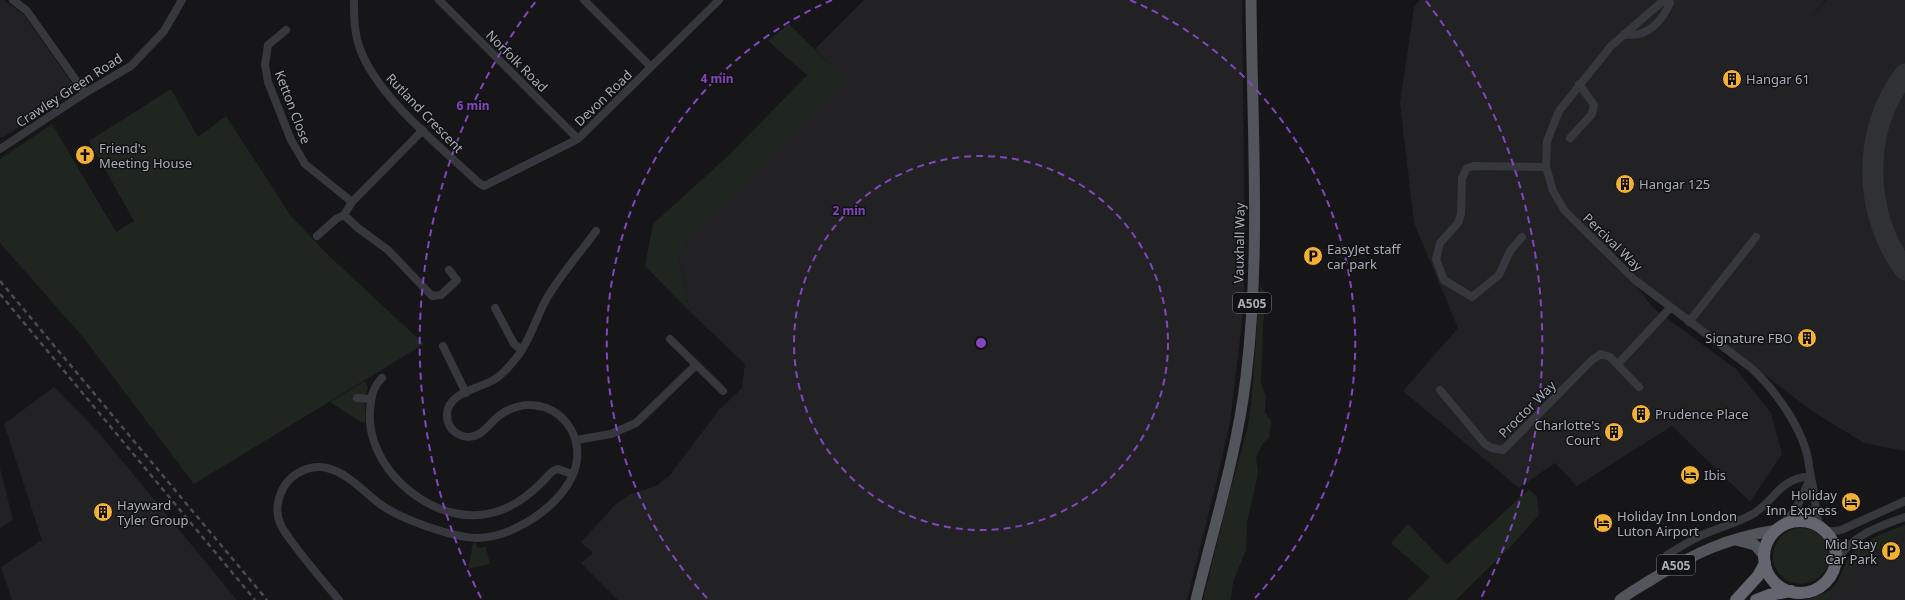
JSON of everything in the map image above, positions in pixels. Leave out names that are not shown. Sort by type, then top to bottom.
[{"type":"highway","points":[[1736,600],[1758,576],[1765,559],[1768,541],[1779,528],[1801,521],[1823,530],[1835,548],[1836,561],[1832,573],[1822,585],[1808,592],[1791,591],[1778,593],[1756,600]]},
{"type":"highway","points":[[1765,559],[1773,580],[1791,591]]},
{"type":"main road","name":"Vauxhall Way","points":[[1196,600],[1223,495],[1237,429],[1246,379],[1251,329],[1254,262],[1251,0]]},
{"type":"main road","name":"A505","points":[[1620,600],[1674,566],[1707,549],[1736,540],[1747,534],[1779,528]]},
{"type":"main road","points":[[1736,540],[1755,545],[1765,559]]},
{"type":"street","points":[[13,0],[27,11],[85,93]]},
{"type":"street","name":"Crawley Green Road","points":[[0,149],[85,93],[131,66],[164,31],[182,0]]},
{"type":"street","name":"Rutland Crescent","points":[[354,0],[354,20],[360,48],[372,74],[390,96],[423,130],[484,186]]},
{"type":"street","name":"Norfolk Road","points":[[439,0],[578,139]]},
{"type":"street","points":[[584,0],[651,67]]},
{"type":"street","name":"Devon Road","points":[[484,186],[578,139],[718,0]]},
{"type":"street","name":"Percival Way","points":[[1664,0],[1611,46],[1579,84],[1559,111],[1551,126],[1547,141],[1546,167],[1552,191],[1565,211],[1635,280],[1670,308],[1750,367],[1765,380],[1776,393],[1786,408],[1800,438],[1809,463],[1810,477],[1814,492],[1816,519],[1823,530]]},
{"type":"street","points":[[1624,34],[1641,34],[1655,26],[1664,16],[1670,3],[1669,0]]},
{"type":"street","name":"Ketton Close","points":[[286,30],[268,44],[265,66],[268,82],[291,140],[304,164],[352,202]]},
{"type":"street","points":[[1570,138],[1592,114],[1594,105],[1592,100],[1579,84]]},
{"type":"street","points":[[316,236],[336,219],[344,215],[352,202],[423,130]]},
{"type":"street","name":"Crawley Green Road","points":[[0,145],[10,142]]},
{"type":"street","points":[[1522,237],[1510,251],[1499,274],[1480,292],[1472,297],[1444,280],[1436,259],[1437,254],[1440,243],[1458,224],[1461,214],[1462,178],[1467,168],[1474,166],[1546,167]]},
{"type":"street","points":[[344,215],[358,228],[388,250],[432,296],[441,295],[457,280],[449,270]]},
{"type":"street","points":[[339,600],[313,569],[280,523],[278,502],[280,496],[287,482],[299,472],[317,467],[335,471],[347,478],[383,506],[412,521],[464,536],[477,538],[504,533],[537,517],[559,497],[572,474],[578,449],[576,440],[569,426],[559,415],[546,408],[535,405],[512,408],[499,416],[482,433],[474,436],[459,435],[451,430],[447,424],[446,414],[448,407],[456,397],[494,380],[513,362],[522,350],[551,292],[596,231]]},
{"type":"street","points":[[1689,322],[1756,238]]},
{"type":"street","points":[[495,308],[514,344],[522,350]]},
{"type":"street","points":[[1618,364],[1670,308]]},
{"type":"street","points":[[670,339],[723,391]]},
{"type":"street","points":[[443,346],[466,393]]},
{"type":"street","name":"Proctor Way","points":[[1440,390],[1486,444],[1492,448],[1503,450],[1592,360],[1601,354],[1610,357],[1639,387]]},
{"type":"street","points":[[576,440],[611,434],[636,423],[649,413],[696,365]]},
{"type":"street","points":[[382,378],[373,390],[370,418],[372,438],[382,461],[399,480],[420,497],[442,509],[463,514],[493,512],[517,503],[555,470],[558,469],[572,474]]},
{"type":"street","points":[[357,398],[371,399]]},
{"type":"street","points":[[1674,566],[1667,555],[1701,535],[1753,513],[1786,483],[1796,478],[1810,477],[1796,509],[1779,528]]},
{"type":"street","points":[[1823,530],[1841,530],[1905,501]]},
{"type":"street","points":[[1836,561],[1853,541],[1875,529],[1905,517]]},
{"type":"shaded area","points":[[0,0],[4,0],[24,15],[77,90],[2,138],[0,136]]},
{"type":"shaded area","points":[[864,0],[1242,0],[1245,266],[1242,322],[1230,422],[1187,600],[618,600],[581,563],[593,553],[581,542],[615,505],[631,494],[656,486],[669,476],[719,410],[742,388],[745,364],[690,312],[679,260],[687,237],[844,80],[815,49]]},
{"type":"shaded area","points":[[1420,0],[1825,0],[1804,26],[1826,0],[1905,0],[1905,451],[1864,443],[1812,411],[1641,280],[1616,253],[1614,256],[1653,308],[1736,369],[1771,413],[1782,454],[1750,502],[1672,426],[1577,486],[1555,463],[1519,488],[1403,391],[1458,328],[1414,223],[1400,103],[1414,7]]},
{"type":"shaded area","points":[[789,24],[845,80],[731,199],[687,238],[679,260],[690,312],[645,266],[653,224],[730,154],[807,75],[768,41]]},
{"type":"shaded area","points":[[171,89],[198,137],[226,116],[291,216],[327,254],[424,344],[194,484],[83,337],[0,243],[0,159],[52,124],[116,232],[134,221],[89,141]]},
{"type":"shaded area","points":[[1260,286],[1266,293],[1263,324],[1261,383],[1266,396],[1265,412],[1271,421],[1269,438],[1263,443],[1256,457],[1258,474],[1247,522],[1246,550],[1233,582],[1231,600],[1203,600],[1231,487],[1247,430],[1251,405]]},
{"type":"shaded area","points":[[365,381],[368,388],[366,394],[363,395],[363,402],[365,404],[365,422],[361,422],[330,402]]},
{"type":"shaded area","points":[[54,387],[100,434],[237,600],[12,600],[1,567],[42,540],[4,424]]},
{"type":"shaded area","points":[[0,468],[13,520],[0,528]]},
{"type":"shaded area","points":[[1529,489],[1537,497],[1539,515],[1514,543],[1456,600],[1407,600],[1430,577],[1391,543],[1408,524],[1447,565]]},
{"type":"shaded area","points":[[1905,525],[1905,531],[1884,544],[1864,560],[1830,597],[1825,600],[1804,600],[1823,594],[1831,589],[1838,581],[1851,554],[1863,543]]},
{"type":"shaded area","points":[[1801,528],[1812,530],[1821,536],[1827,545],[1829,556],[1827,567],[1821,576],[1812,582],[1801,584],[1790,582],[1781,576],[1775,567],[1773,556],[1775,545],[1781,536],[1790,530]]},
{"type":"shaded area","name":"Mid Stay Car Park","points":[[1905,531],[1905,600],[1825,600],[1853,570],[1895,536]]},
{"type":"shaded area","points":[[473,543],[476,543],[478,548],[486,547],[490,564],[468,569]]},
{"type":"taxiway","points":[[1905,74],[1891,96],[1881,121],[1875,146],[1873,172],[1875,198],[1881,224],[1891,248],[1905,270]]},
{"type":"railway","points":[[0,281],[267,600]]},
{"type":"railway","points":[[0,294],[255,600]]},
{"type":"place","name":"Hangar 61","points":[[1732,79]]},
{"type":"place","name":"Friend's Meeting House","points":[[85,155]]},
{"type":"place","name":"Hangar 125","points":[[1625,184]]},
{"type":"place","name":"EasyJet staff car park","points":[[1313,256]]},
{"type":"place","name":"Signature FBO","points":[[1807,338]]},
{"type":"place","name":"Prudence Place","points":[[1641,414]]},
{"type":"place","name":"Charlotte's Court","points":[[1614,432]]},
{"type":"place","name":"Ibis","points":[[1690,475]]},
{"type":"place","name":"Holiday Inn Express","points":[[1851,502]]},
{"type":"place","name":"Hayward Tyler Group","points":[[103,512]]},
{"type":"place","name":"Holiday Inn London Luton Airport","points":[[1603,523]]},
{"type":"place","name":"Mid Stay Car Park","points":[[1891,551]]}]
